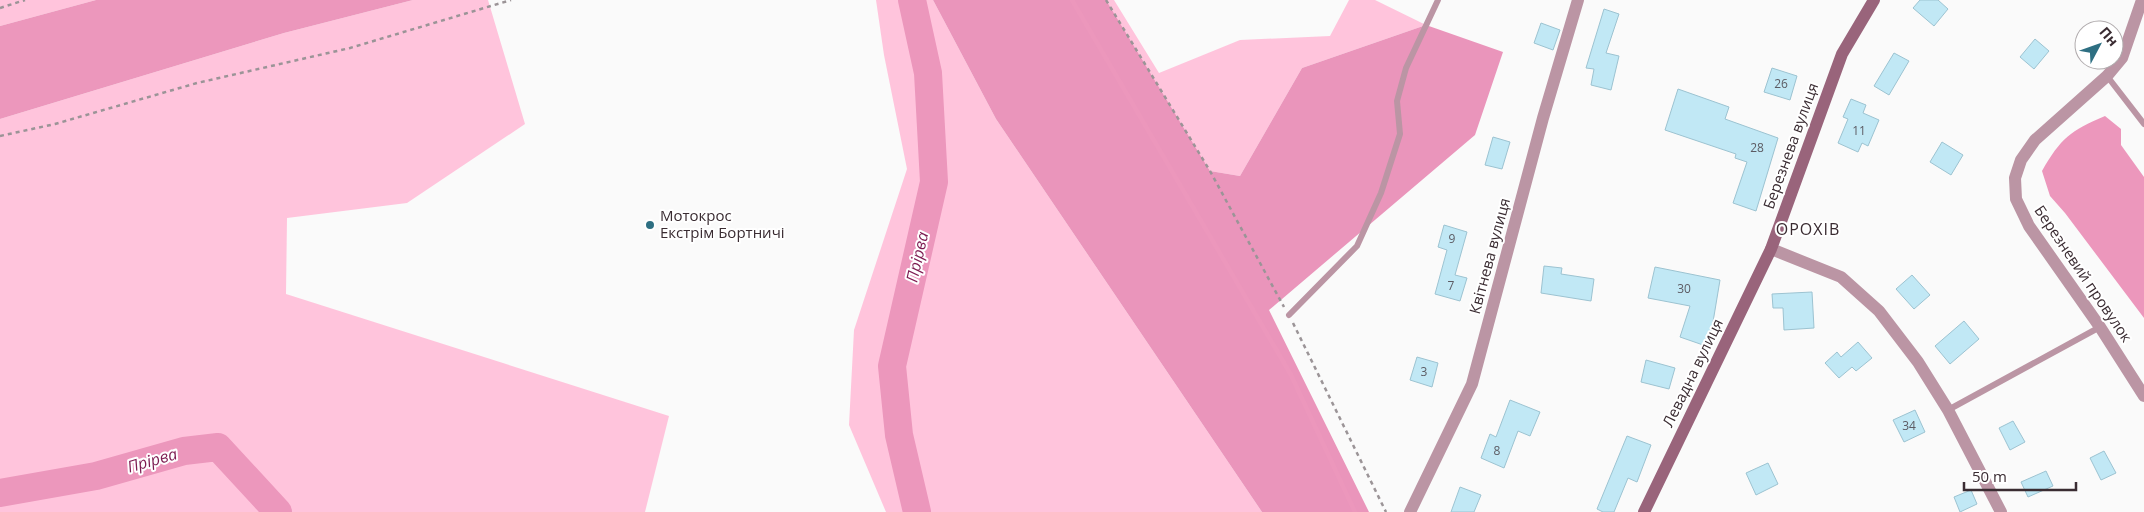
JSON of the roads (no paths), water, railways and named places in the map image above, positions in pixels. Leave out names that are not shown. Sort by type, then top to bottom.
[{"type":"street","name":"Квітнева вулиця","points":[[1410,512],[1472,384],[1543,118],[1578,0]]},
{"type":"street","name":"Березнева вулиця","points":[[1771,249],[1842,54],[1874,0]]},
{"type":"street","name":"Березневий провулок","points":[[2142,0],[2122,58],[2107,76],[2035,140],[2021,160],[2015,178],[2016,200],[2029,226],[2100,327],[2144,396]]},
{"type":"street","points":[[1771,249],[1841,277],[1879,311],[1918,362],[1948,410],[2001,512]]},
{"type":"street","name":"Левадна вулиця","points":[[1644,512],[1771,249]]},
{"type":"lane","points":[[1289,315],[1357,246],[1381,193],[1400,134],[1397,101],[1406,68],[1438,0]]},
{"type":"lane","points":[[2107,76],[2144,124]]},
{"type":"lane","points":[[1948,410],[2100,327]]},
{"type":"waterway","name":"Прірва","points":[[912,0],[928,73],[934,182],[892,366],[899,435],[917,512]]},
{"type":"waterway","points":[[1072,0],[1291,375],[1355,512]]},
{"type":"waterway","name":"Прірва","points":[[0,493],[96,476],[184,451],[218,447],[278,512]]},
{"type":"place","name":"Мотокрос Екстрім Бортничі","points":[[650,225]]},
{"type":"district","name":"ОРОХІВ","points":[[1808,229]]}]
